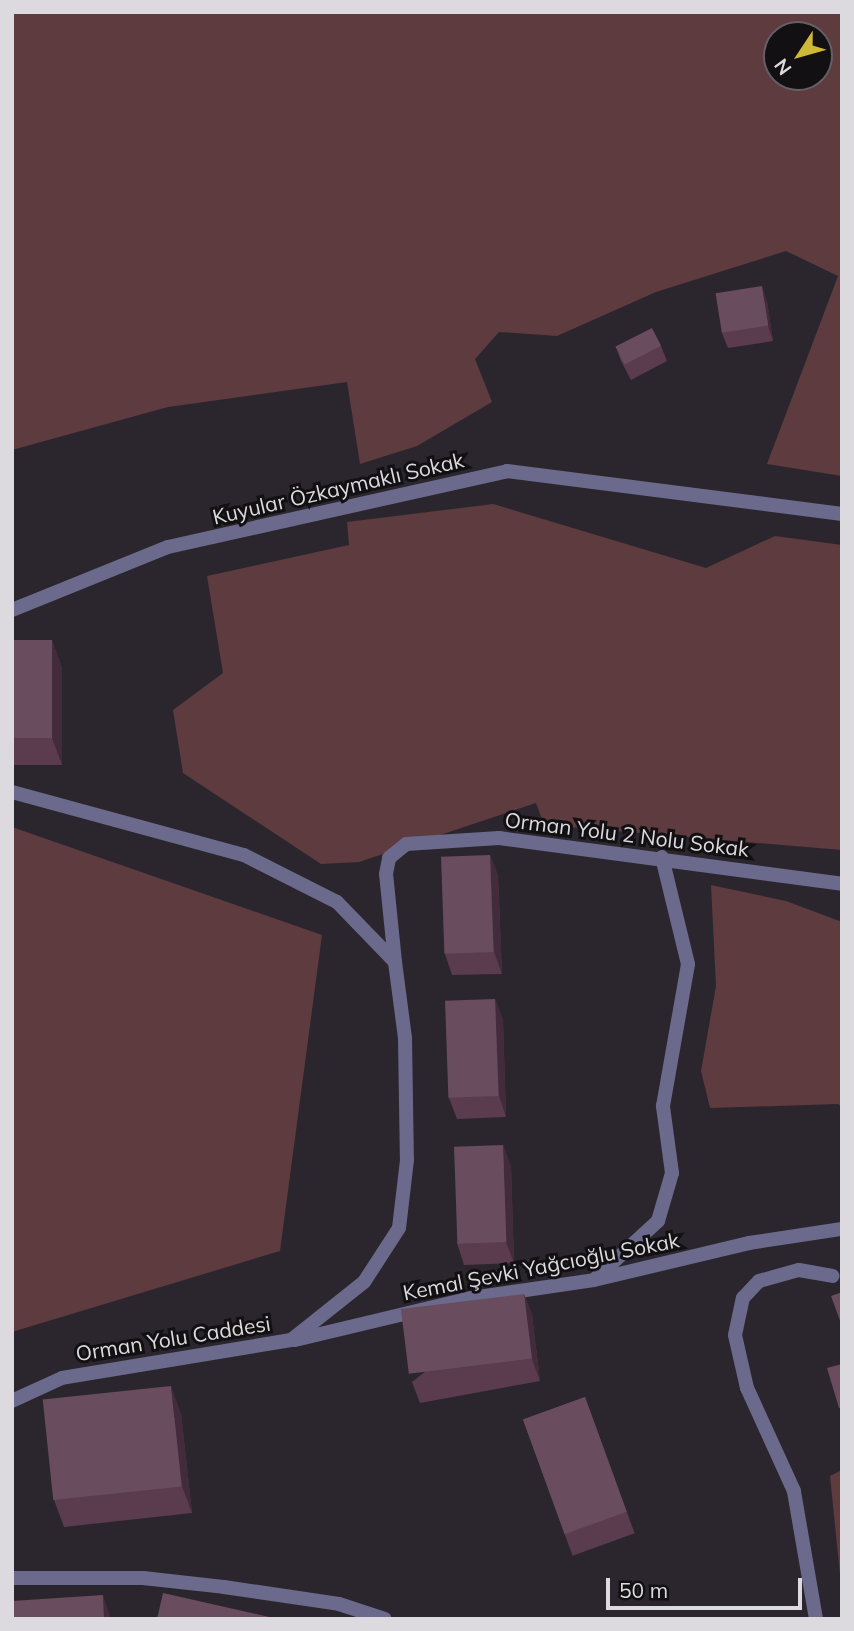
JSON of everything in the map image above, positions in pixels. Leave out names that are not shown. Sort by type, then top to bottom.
[{"type":"street","name":"Kuyular Özkaymaklı Sokak","points":[[12,610],[168,547],[507,471],[842,514]]},
{"type":"street","points":[[12,792],[244,855],[337,902],[395,962]]},
{"type":"street","name":"Orman Yolu 2 Nolu Sokak","points":[[395,962],[386,874],[389,858],[406,844],[499,838],[842,884]]},
{"type":"street","points":[[594,1280],[658,1221],[672,1173],[663,1106],[688,964],[662,858]]},
{"type":"street","name":"Orman Yolu Caddesi","points":[[12,1401],[62,1378],[291,1340],[364,1282],[399,1228],[407,1160],[405,1038],[395,962]]},
{"type":"street","name":"Kemal Şevki Yağcıoğlu Sokak","points":[[291,1340],[471,1298],[594,1280],[749,1243],[842,1229]]},
{"type":"street","points":[[816,1619],[794,1491],[747,1388],[736,1335],[743,1298],[759,1281],[799,1270],[832,1276]]},
{"type":"street","points":[[12,1578],[143,1578],[339,1604],[385,1619]]},
{"type":"shaded area","points":[[12,12],[842,12],[842,476],[767,464],[838,276],[786,251],[656,292],[557,336],[499,332],[475,359],[492,402],[417,446],[360,464],[347,382],[168,407],[12,450]]},
{"type":"shaded area","points":[[493,504],[706,568],[775,536],[842,545],[842,850],[544,825],[536,803],[359,862],[321,864],[183,773],[173,710],[223,673],[207,576],[349,545],[347,522]]},
{"type":"shaded area","points":[[12,827],[322,935],[280,1251],[12,1332]]},
{"type":"shaded area","points":[[711,885],[786,901],[842,922],[842,1107],[838,1104],[710,1108],[701,1071],[716,986]]},
{"type":"shaded area","points":[[842,1470],[842,1594],[830,1476]]},
{"type":"building","points":[[762,286],[768,326],[722,333],[716,293]]},
{"type":"building","points":[[652,328],[661,346],[625,364],[615,347]]},
{"type":"building","points":[[12,640],[52,640],[52,738],[12,738]]},
{"type":"building","points":[[490,855],[493,952],[444,954],[441,857]]},
{"type":"building","points":[[495,999],[498,1096],[448,1098],[445,1001]]},
{"type":"building","points":[[503,1145],[506,1242],[457,1244],[454,1147]]},
{"type":"building","points":[[842,1292],[842,1326],[831,1296]]},
{"type":"building","points":[[524,1294],[532,1359],[409,1374],[401,1309]]},
{"type":"building","points":[[842,1364],[842,1407],[839,1408],[827,1368]]},
{"type":"building","points":[[171,1386],[182,1486],[53,1500],[43,1399]]},
{"type":"building","points":[[585,1397],[627,1512],[565,1534],[523,1420]]},
{"type":"building","points":[[163,1593],[278,1619],[157,1619]]},
{"type":"building","points":[[103,1595],[104,1619],[12,1619],[12,1601]]}]
